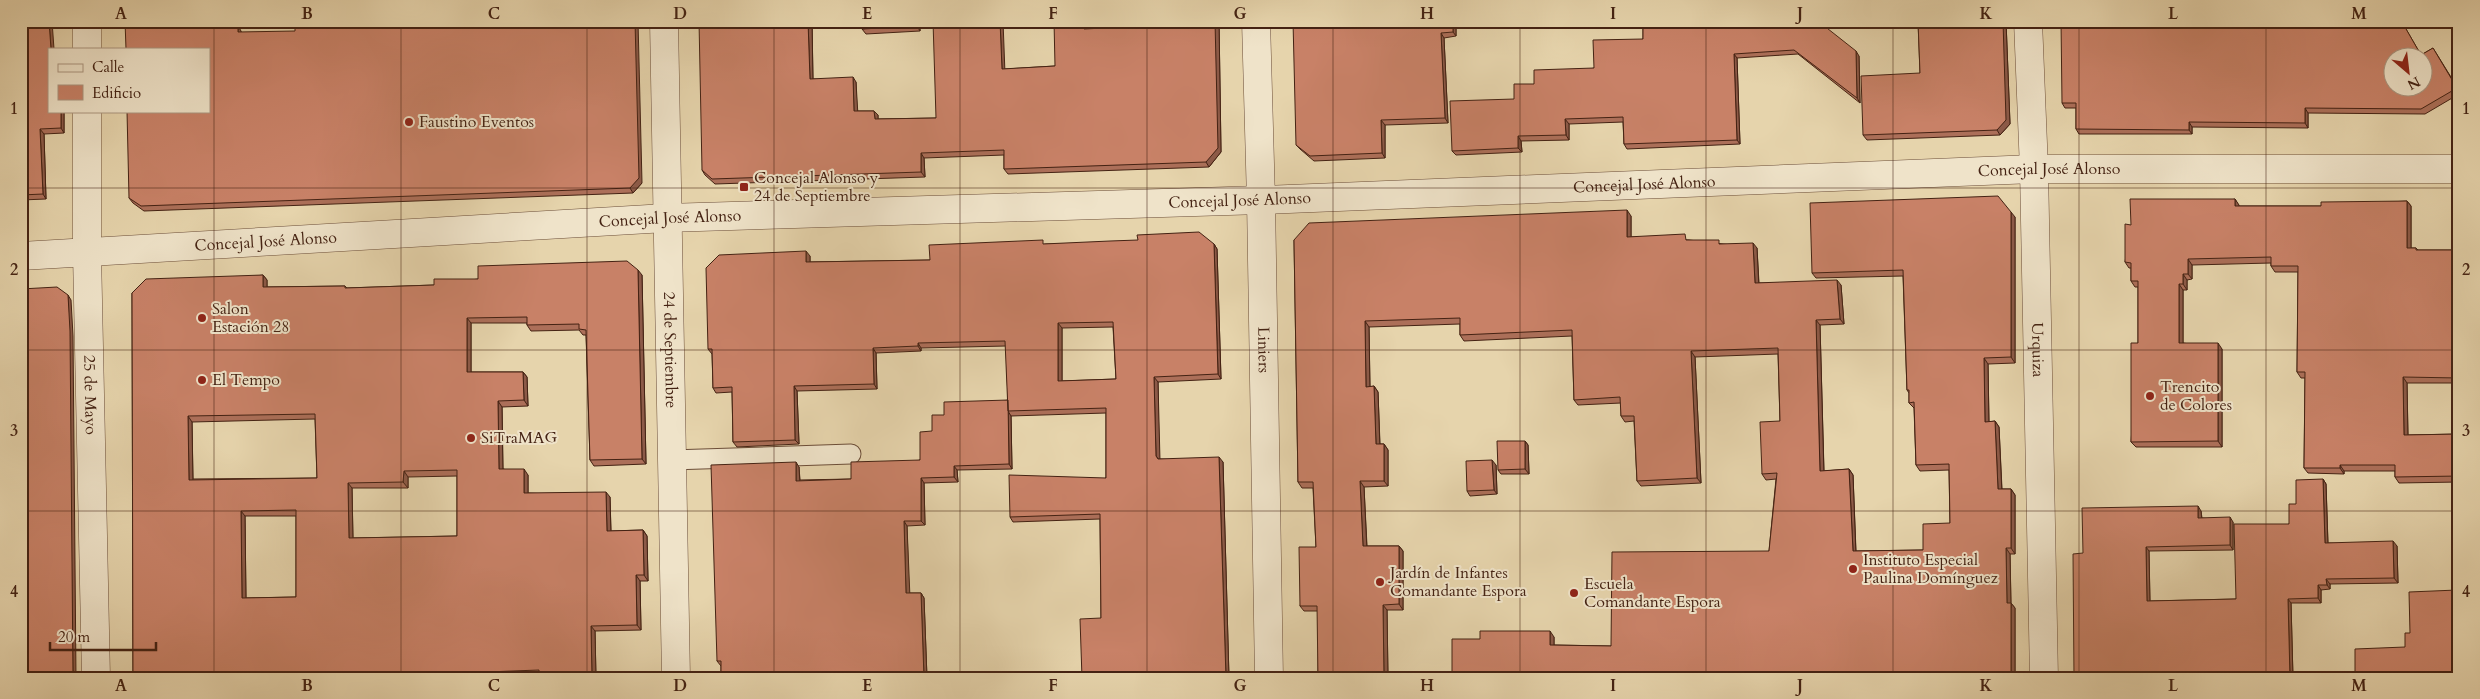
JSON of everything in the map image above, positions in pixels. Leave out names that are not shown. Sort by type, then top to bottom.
[{"type":"street","points":[[87,48],[88,21]]},
{"type":"street","name":"24 de Septiembre","points":[[664,21],[666,218],[676,678]]},
{"type":"street","name":"Liniers","points":[[1256,21],[1269,678]]},
{"type":"street","name":"Urquiza","points":[[2028,21],[2034,169],[2044,678]]},
{"type":"street","name":"25 de Mayo","points":[[87,112],[87,253],[96,678]]},
{"type":"street","name":"Concejal José Alonso","points":[[21,256],[666,218],[1261,200],[2034,169],[2459,169]]},
{"type":"lane","points":[[671,460],[851,454]]},
{"type":"building","points":[[21,21],[49,21],[51,48],[48,48],[48,112],[61,112],[61,128],[40,129],[43,194],[21,195]]},
{"type":"building","points":[[125,21],[225,21],[225,26],[238,26],[238,32],[295,31],[295,21],[635,21],[639,178],[630,188],[141,206],[129,198],[127,112],[210,112],[210,48],[126,48]]},
{"type":"building","points":[[699,21],[808,21],[810,79],[853,77],[854,111],[874,111],[875,119],[936,118],[933,21],[1000,21],[1002,69],[1055,66],[1054,21],[1084,21],[1084,29],[1165,25],[1165,21],[1215,21],[1218,148],[1206,162],[1004,169],[1004,150],[921,153],[921,172],[712,179],[702,170]]},
{"type":"building","points":[[862,21],[917,21],[917,26],[862,29]]},
{"type":"building","points":[[1293,21],[1453,21],[1453,32],[1441,33],[1445,118],[1381,120],[1382,153],[1310,156],[1296,145]]},
{"type":"building","points":[[1643,21],[1818,21],[1856,51],[1857,98],[1794,50],[1734,54],[1737,140],[1624,144],[1623,117],[1565,119],[1566,135],[1518,136],[1518,148],[1452,151],[1450,101],[1514,99],[1514,84],[1534,84],[1534,70],[1594,68],[1593,40],[1643,39]]},
{"type":"building","points":[[1918,21],[2003,21],[2006,120],[1997,130],[1863,135],[1861,76],[1920,73]]},
{"type":"building","points":[[2061,21],[2402,22],[2417,48],[2382,48],[2382,98],[2432,98],[2433,48],[2457,88],[2421,109],[2305,108],[2305,123],[2189,122],[2189,130],[2076,129],[2076,103],[2062,103]]},
{"type":"building","points":[[1998,196],[2011,212],[2011,357],[1984,358],[1985,422],[1995,421],[1998,489],[2011,489],[2011,548],[2006,548],[2007,603],[2011,603],[2011,678],[1452,678],[1452,639],[1480,639],[1480,631],[1550,631],[1550,645],[1611,646],[1612,552],[1769,551],[1777,473],[1762,474],[1760,422],[1780,421],[1778,348],[1691,351],[1697,478],[1637,481],[1634,416],[1621,416],[1620,397],[1574,400],[1572,330],[1460,335],[1460,318],[1365,321],[1366,387],[1374,386],[1376,444],[1384,444],[1384,481],[1360,481],[1363,546],[1399,546],[1399,604],[1383,605],[1384,678],[1318,678],[1317,606],[1300,606],[1299,547],[1316,547],[1313,482],[1298,482],[1294,240],[1309,223],[1627,210],[1627,237],[1685,234],[1686,240],[1719,240],[1719,244],[1753,243],[1755,283],[1837,280],[1840,319],[1816,320],[1820,471],[1849,469],[1853,551],[1923,550],[1923,524],[1950,523],[1949,464],[1916,465],[1914,402],[1909,403],[1909,390],[1907,390],[1903,270],[1812,273],[1810,203]]},
{"type":"building","points":[[2130,199],[2235,199],[2235,206],[2321,206],[2321,202],[2407,201],[2407,248],[2416,248],[2416,250],[2459,250],[2459,378],[2403,377],[2404,435],[2459,434],[2459,476],[2395,477],[2395,465],[2340,465],[2340,468],[2304,468],[2305,372],[2297,372],[2298,266],[2271,266],[2271,257],[2188,259],[2188,274],[2183,274],[2183,284],[2179,284],[2179,343],[2218,343],[2218,441],[2131,442],[2131,343],[2138,343],[2138,281],[2131,281],[2131,263],[2125,262],[2125,224],[2131,225]]},
{"type":"building","points":[[1199,232],[1214,244],[1218,374],[1154,377],[1156,456],[1158,459],[1219,457],[1226,678],[1082,678],[1080,619],[1101,618],[1100,514],[1010,517],[1009,475],[1106,478],[1106,408],[1008,411],[1005,341],[918,343],[918,346],[873,348],[874,384],[794,386],[795,440],[733,442],[732,387],[713,388],[712,349],[708,349],[706,268],[719,255],[806,251],[806,262],[930,260],[929,245],[1043,240],[1043,244],[1138,240],[1137,235]],"holes":[[[1113,322],[1116,379],[1058,381],[1058,323]]]},
{"type":"building","points":[[627,261],[638,270],[642,459],[590,460],[586,330],[579,329],[579,324],[527,325],[527,317],[467,318],[467,372],[523,372],[524,400],[498,401],[499,469],[524,469],[524,493],[606,492],[607,531],[643,530],[644,575],[636,575],[637,625],[591,626],[592,678],[539,678],[539,670],[461,673],[461,678],[133,678],[132,293],[146,279],[263,275],[263,287],[345,286],[345,288],[434,285],[434,279],[478,279],[478,266]],"holes":[[[315,414],[317,478],[189,480],[188,416]],[[457,470],[457,536],[349,538],[348,483],[403,482],[404,471]],[[296,510],[296,597],[242,598],[241,511]]]},
{"type":"building","points":[[57,287],[68,295],[70,331],[73,678],[21,678],[21,289]]},
{"type":"building","points":[[1008,400],[1009,464],[954,466],[954,477],[921,478],[921,521],[904,521],[906,593],[921,593],[924,678],[721,678],[721,661],[717,661],[711,465],[796,462],[796,481],[851,479],[851,462],[920,460],[920,432],[932,431],[932,415],[944,415],[944,402]]},
{"type":"building","points":[[1497,441],[1525,441],[1525,469],[1498,470]]},
{"type":"building","points":[[1492,460],[1494,490],[1467,491],[1466,461]]},
{"type":"building","points":[[2323,479],[2325,543],[2393,541],[2394,578],[2326,579],[2327,585],[2318,585],[2318,598],[2288,599],[2290,678],[2074,678],[2073,554],[2083,553],[2082,508],[2198,506],[2198,518],[2230,517],[2230,545],[2146,547],[2147,601],[2236,599],[2234,524],[2289,524],[2289,504],[2296,504],[2296,480]]},
{"type":"building","points":[[2457,590],[2459,678],[2355,678],[2355,649],[2405,647],[2405,633],[2410,633],[2409,592]]},
{"type":"place","name":"Faustino Eventos","points":[[409,122]]},
{"type":"place","name":"Concejal Alonso y 24 de Septiembre","points":[[744,187]]},
{"type":"place","name":"Salon Estación 28","points":[[202,318]]},
{"type":"place","name":"El Tempo","points":[[202,380]]},
{"type":"place","name":"Trencito de Colores","points":[[2150,396]]},
{"type":"place","name":"SiTraMAG","points":[[471,438]]},
{"type":"place","name":"Instituto Especial Paulina Domínguez","points":[[1853,569]]},
{"type":"place","name":"Jardín de Infantes Comandante Espora","points":[[1380,582]]},
{"type":"place","name":"Escuela Comandante Espora","points":[[1574,593]]}]
